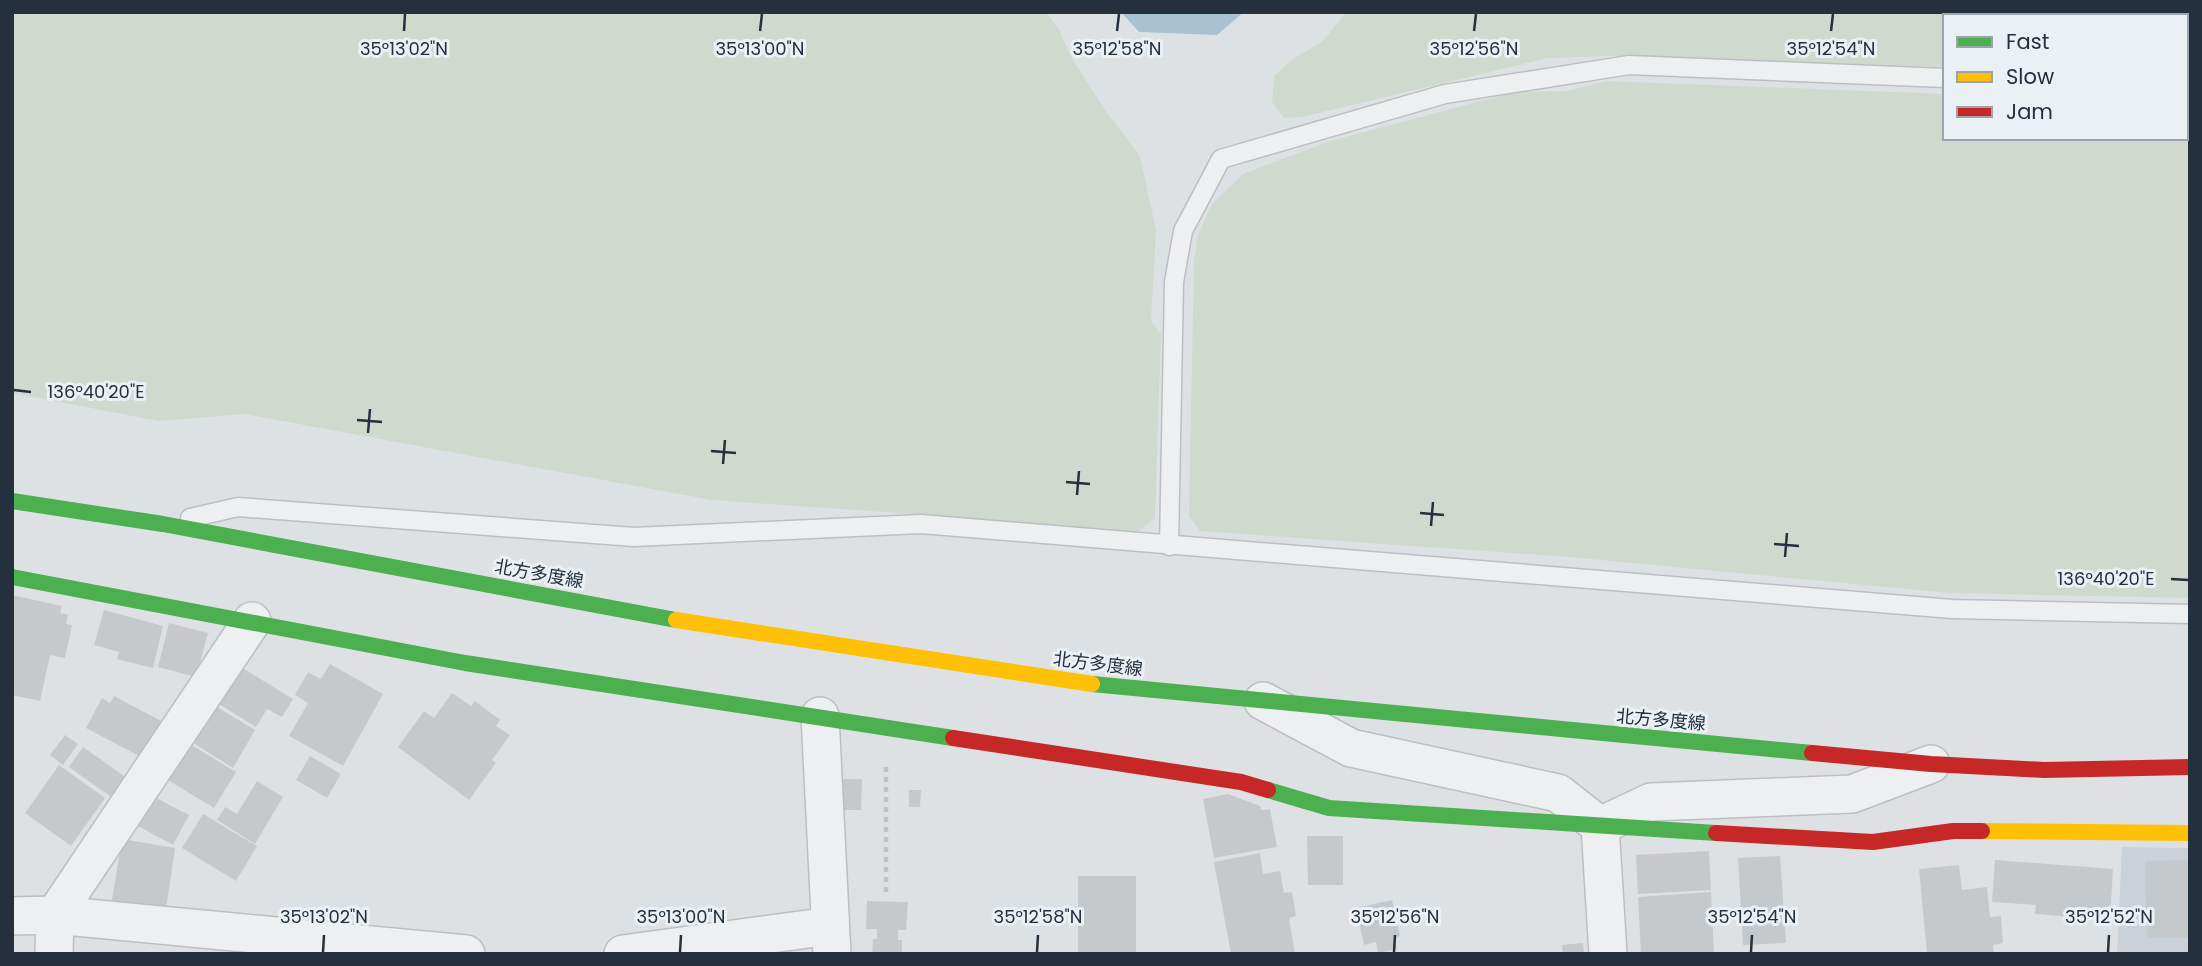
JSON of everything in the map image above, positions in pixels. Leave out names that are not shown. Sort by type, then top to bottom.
[{"type":"main road","name":"北方多度線","points":[[12,500],[163,524],[704,625],[1100,685],[1931,764],[2044,770],[2190,767]]},
{"type":"main road","points":[[12,577],[465,663],[1241,782],[1329,808],[1873,842],[1954,831],[2190,832]]},
{"type":"street","points":[[54,954],[55,915],[253,621]]},
{"type":"street","points":[[1262,701],[1351,748],[1558,793],[1600,826],[1608,954]]},
{"type":"street","points":[[623,954],[831,940],[820,716]]},
{"type":"street","points":[[1600,826],[1651,802],[1852,794],[1931,764]]},
{"type":"street","points":[[12,916],[55,915],[466,954]]},
{"type":"lane","points":[[1169,546],[1174,282],[1183,231],[1221,159],[1446,94],[1629,65],[1943,78]]},
{"type":"lane","points":[[163,524],[238,507],[634,537],[921,524],[1952,609],[2190,614]]},
{"type":"path","points":[[886,727],[886,896]]},
{"type":"shaded area","points":[[12,12],[1046,12],[1059,29],[1070,55],[1105,110],[1140,156],[1156,230],[1151,321],[1161,334],[1155,518],[1137,532],[712,500],[244,414],[159,421],[12,393]]},
{"type":"shaded area","points":[[1346,12],[2190,12],[2190,76],[2188,14],[1943,14],[1943,67],[1608,56],[1548,58],[1302,117],[1284,118],[1272,102],[1274,76],[1292,59],[1322,42]]},
{"type":"shaded area","points":[[1607,81],[1943,94],[1943,140],[2188,140],[2190,103],[2190,598],[1949,593],[1569,557],[1200,531],[1189,516],[1194,260],[1198,235],[1212,204],[1243,174],[1330,141],[1515,92],[1568,91]]},
{"type":"shaded area","points":[[2122,847],[2190,848],[2190,954],[2117,954]]},
{"type":"water","points":[[1121,12],[1244,12],[1217,35],[1139,32]]},
{"type":"building","points":[[12,595],[62,606],[60,613],[68,615],[66,624],[72,625],[65,658],[50,655],[40,701],[12,695]]},
{"type":"building","points":[[104,610],[163,626],[153,668],[117,659],[119,652],[94,645]]},
{"type":"building","points":[[169,623],[208,633],[196,677],[158,667]]},
{"type":"building","points":[[330,664],[383,694],[343,766],[289,736],[308,703],[295,695],[308,672],[321,679]]},
{"type":"building","points":[[241,667],[293,699],[282,717],[267,709],[256,727],[219,704]]},
{"type":"building","points":[[452,693],[471,706],[475,701],[500,720],[496,726],[510,735],[492,760],[496,763],[469,800],[398,747],[424,711],[434,718]]},
{"type":"building","points":[[114,696],[163,722],[143,758],[86,728],[102,698],[110,703]]},
{"type":"building","points":[[212,704],[255,730],[233,768],[190,741]]},
{"type":"building","points":[[65,735],[78,744],[63,765],[50,755]]},
{"type":"building","points":[[188,743],[236,772],[214,808],[166,779]]},
{"type":"building","points":[[83,747],[131,781],[117,801],[69,767]]},
{"type":"building","points":[[310,756],[341,774],[327,798],[296,780]]},
{"type":"building","points":[[59,765],[105,798],[71,846],[25,813]]},
{"type":"building","points":[[843,779],[862,779],[861,810],[843,810]]},
{"type":"building","points":[[257,781],[283,797],[255,844],[217,820],[225,807],[237,814]]},
{"type":"building","points":[[909,790],[921,790],[920,807],[909,807]]},
{"type":"building","points":[[1228,794],[1260,806],[1261,810],[1270,809],[1277,847],[1214,858],[1203,799]]},
{"type":"building","points":[[152,796],[189,815],[173,845],[138,826]]},
{"type":"building","points":[[203,814],[257,846],[236,881],[182,848]]},
{"type":"building","points":[[1307,836],[1343,836],[1343,885],[1308,885]]},
{"type":"building","points":[[122,839],[175,848],[166,909],[112,900]]},
{"type":"building","points":[[1709,851],[1711,890],[1638,894],[1636,855]]},
{"type":"building","points":[[1260,853],[1263,874],[1280,871],[1284,893],[1292,892],[1296,916],[1289,918],[1295,954],[1231,954],[1214,862]]},
{"type":"building","points":[[1780,856],[1786,943],[1743,945],[1738,858]]},
{"type":"building","points":[[1995,860],[2113,869],[2110,920],[2035,914],[2036,905],[1992,902]]},
{"type":"building","points":[[2190,860],[2190,937],[2147,938],[2145,861]]},
{"type":"building","points":[[1959,865],[1962,890],[1987,887],[1990,917],[2001,916],[2003,943],[1993,945],[1994,954],[1927,954],[1919,869]]},
{"type":"building","points":[[1078,876],[1136,876],[1136,954],[1078,954]]},
{"type":"building","points":[[1711,892],[1714,954],[1641,954],[1638,897]]},
{"type":"building","points":[[1392,900],[1400,936],[1395,938],[1397,949],[1378,953],[1376,942],[1364,945],[1356,908]]},
{"type":"building","points":[[867,901],[908,902],[906,930],[898,930],[898,940],[902,940],[902,954],[872,954],[877,929],[866,929]]},
{"type":"building","points":[[1583,943],[1584,954],[1563,954],[1562,945]]},
{"type":"traffic: fast","points":[[12,501],[163,524],[676,620]]},
{"type":"traffic: fast","points":[[12,577],[465,663],[953,738]]},
{"type":"traffic: fast","points":[[1092,684],[1812,753]]},
{"type":"traffic: fast","points":[[1268,790],[1329,808],[1716,833]]},
{"type":"traffic: slow","points":[[676,620],[1092,684]]},
{"type":"traffic: slow","points":[[1982,831],[2190,833]]},
{"type":"traffic: jam","points":[[953,738],[1241,782],[1268,790]]},
{"type":"traffic: jam","points":[[1812,753],[1931,764],[2044,770],[2190,767]]},
{"type":"traffic: jam","points":[[1716,833],[1873,842],[1953,831],[1982,831]]}]
